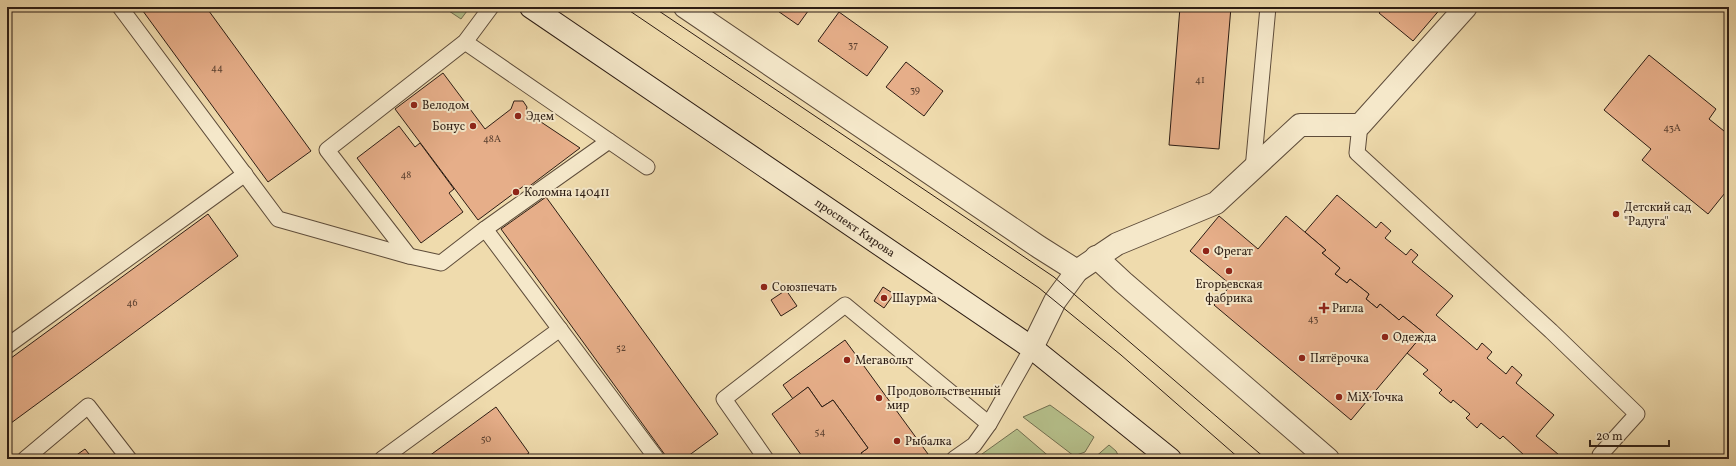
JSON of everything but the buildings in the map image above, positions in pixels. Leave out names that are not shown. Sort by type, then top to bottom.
[{"type":"street","name":"проспект Кирова","points":[[531,7],[1032,348],[1168,458]]},
{"type":"street","points":[[685,7],[1039,247],[1077,271]]},
{"type":"street","points":[[1032,348],[1055,301],[1077,271],[1117,244],[1216,203],[1300,125],[1360,125],[1466,7]]},
{"type":"street","points":[[1096,257],[1328,459]]},
{"type":"lane","points":[[120,7],[278,219],[408,256],[441,263],[485,229],[609,141]]},
{"type":"lane","points":[[408,256],[327,150],[465,42],[491,7]]},
{"type":"lane","points":[[1253,169],[1268,7]]},
{"type":"lane","points":[[465,42],[647,168]]},
{"type":"lane","points":[[1360,125],[1357,153],[1545,326],[1637,414],[1600,455],[1604,459]]},
{"type":"lane","points":[[7,346],[244,174]]},
{"type":"lane","points":[[485,229],[658,459]]},
{"type":"lane","points":[[766,459],[724,398],[844,305],[989,424]]},
{"type":"lane","points":[[382,459],[560,329]]},
{"type":"lane","points":[[954,459],[974,445],[989,424],[1032,348]]},
{"type":"lane","points":[[25,459],[88,406],[129,459]]},
{"type":"green space","points":[[443,7],[470,7],[461,19]]},
{"type":"green space","points":[[1050,405],[1094,437],[1085,452],[1074,456],[1023,417]]},
{"type":"green space","points":[[1017,429],[1052,459],[975,459]]},
{"type":"green space","points":[[1109,445],[1116,451],[1120,459],[1093,459]]},
{"type":"tram line","points":[[624,7],[1039,288],[1121,355],[1240,459]]},
{"type":"tram line","points":[[653,7],[1054,277],[1266,459]]},
{"type":"place","name":"Велодом","points":[[414,105]]},
{"type":"place","name":"Эдем","points":[[518,116]]},
{"type":"place","name":"Бонус","points":[[473,126]]},
{"type":"place","name":"Коломна 140411","points":[[516,192]]},
{"type":"place","name":"Детский сад \"Радуга\"","points":[[1616,214]]},
{"type":"place","name":"Фрегат","points":[[1206,251]]},
{"type":"place","name":"Егорьевская фабрика","points":[[1229,271]]},
{"type":"place","name":"Союзпечать","points":[[764,287]]},
{"type":"place","name":"Шаурма","points":[[884,298]]},
{"type":"place","name":"Ригла","points":[[1324,308]]},
{"type":"place","name":"Одежда","points":[[1385,337]]},
{"type":"place","name":"Пятёрочка","points":[[1302,358]]},
{"type":"place","name":"Мегавольт","points":[[847,360]]},
{"type":"place","name":"MiX Точка","points":[[1339,397]]},
{"type":"place","name":"Продовольственный мир","points":[[879,398]]},
{"type":"place","name":"Рыбалка","points":[[897,441]]}]
